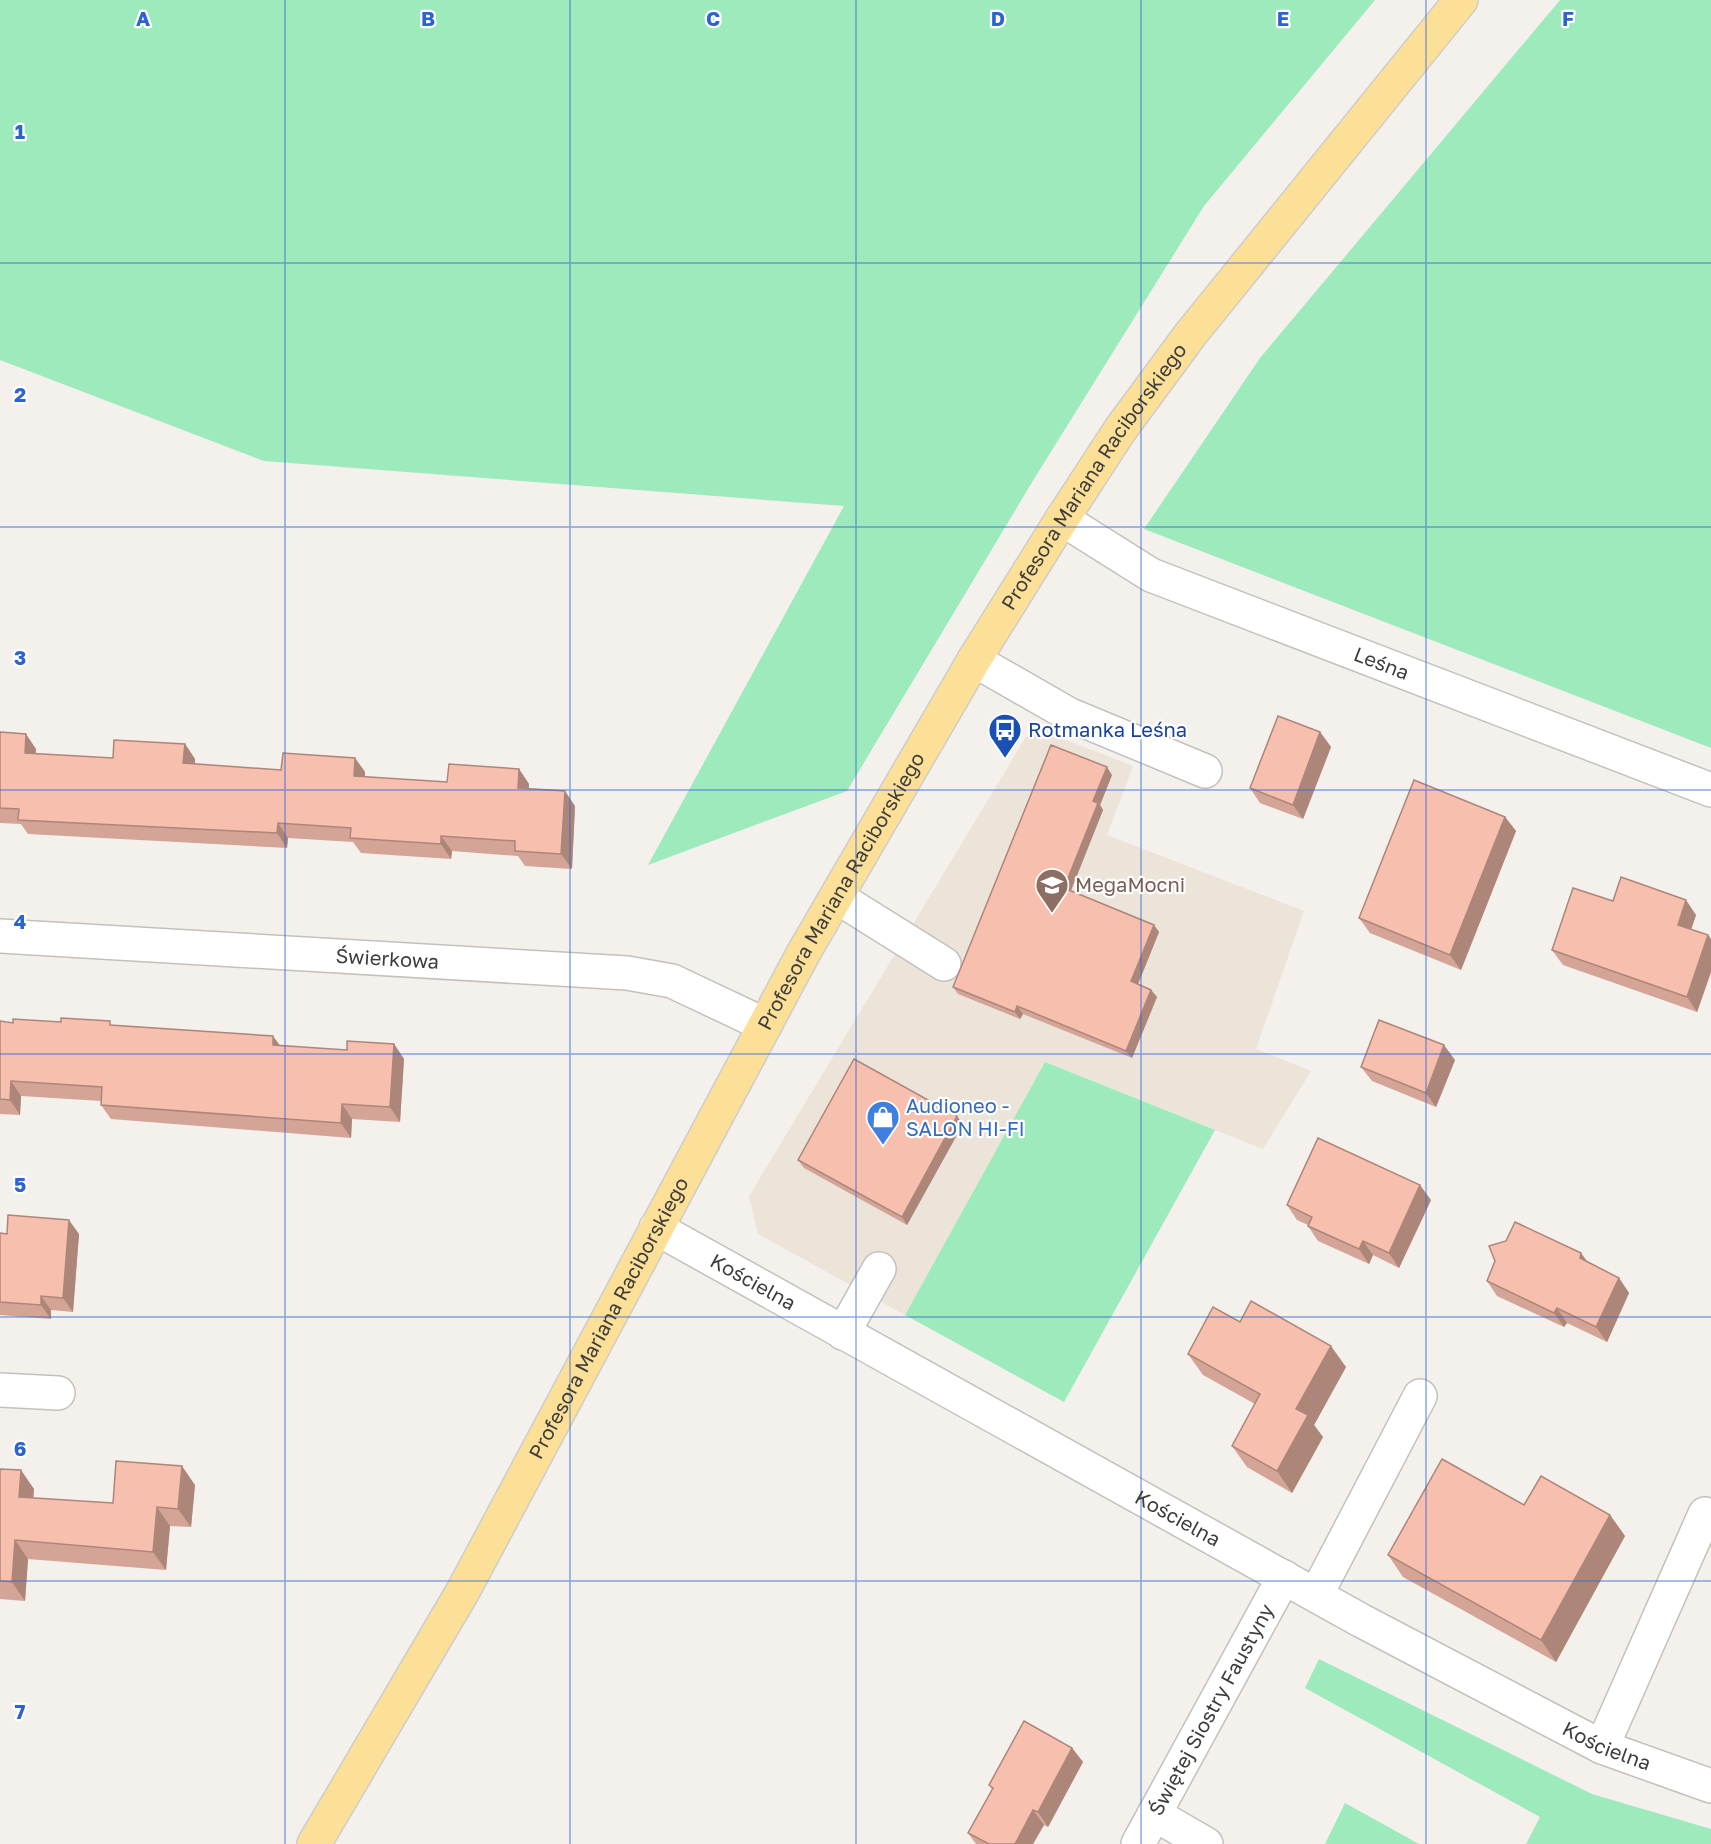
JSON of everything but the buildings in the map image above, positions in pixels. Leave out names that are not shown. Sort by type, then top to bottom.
[{"type":"main road","name":"Profesora Mariana Raciborskiego","points":[[314,1844],[464,1591],[765,1024],[974,660],[1120,430],[1190,335],[1461,0]]},
{"type":"street","name":"Leśna","points":[[1062,519],[1151,575],[1711,790]]},
{"type":"street","points":[[974,660],[1070,715],[1205,771]]},
{"type":"street","points":[[837,897],[944,964]]},
{"type":"street","name":"Świerkowa","points":[[0,936],[627,973],[672,981],[765,1024]]},
{"type":"street","name":"Kościelna","points":[[656,1228],[1316,1595],[1602,1747],[1711,1786]]},
{"type":"street","points":[[843,1334],[879,1269]]},
{"type":"street","points":[[0,1390],[58,1393]]},
{"type":"street","points":[[1316,1595],[1420,1396]]},
{"type":"street","points":[[1602,1747],[1705,1514]]},
{"type":"street","name":"Świętej Siostry Faustyny","points":[[1138,1844],[1284,1576]]},
{"type":"street","points":[[1155,1814],[1206,1844]]},
{"type":"shaded area","points":[[1032,727],[1133,766],[1107,835],[1304,911],[1256,1049],[1311,1071],[1263,1149],[1045,1062],[905,1315],[758,1234],[749,1196]]},
{"type":"green space","points":[[0,0],[1375,0],[1204,206],[1034,479],[847,791],[648,865],[844,506],[264,461],[0,360]]},
{"type":"green space","points":[[1560,0],[1711,0],[1711,748],[1144,529],[1260,358]]},
{"type":"green space","points":[[1045,1062],[1215,1130],[1064,1402],[905,1315]]},
{"type":"green space","points":[[1319,1659],[1592,1794],[1711,1829],[1711,1844],[1526,1844],[1540,1817],[1305,1688]]},
{"type":"green space","points":[[1345,1803],[1419,1844],[1325,1844]]},
{"type":"place","name":"Rotmanka Leśna","points":[[1005,759]]},
{"type":"place","name":"MegaMocni","points":[[1052,914]]},
{"type":"place","name":"Audioneo - SALON HI-FI","points":[[883,1146]]}]
